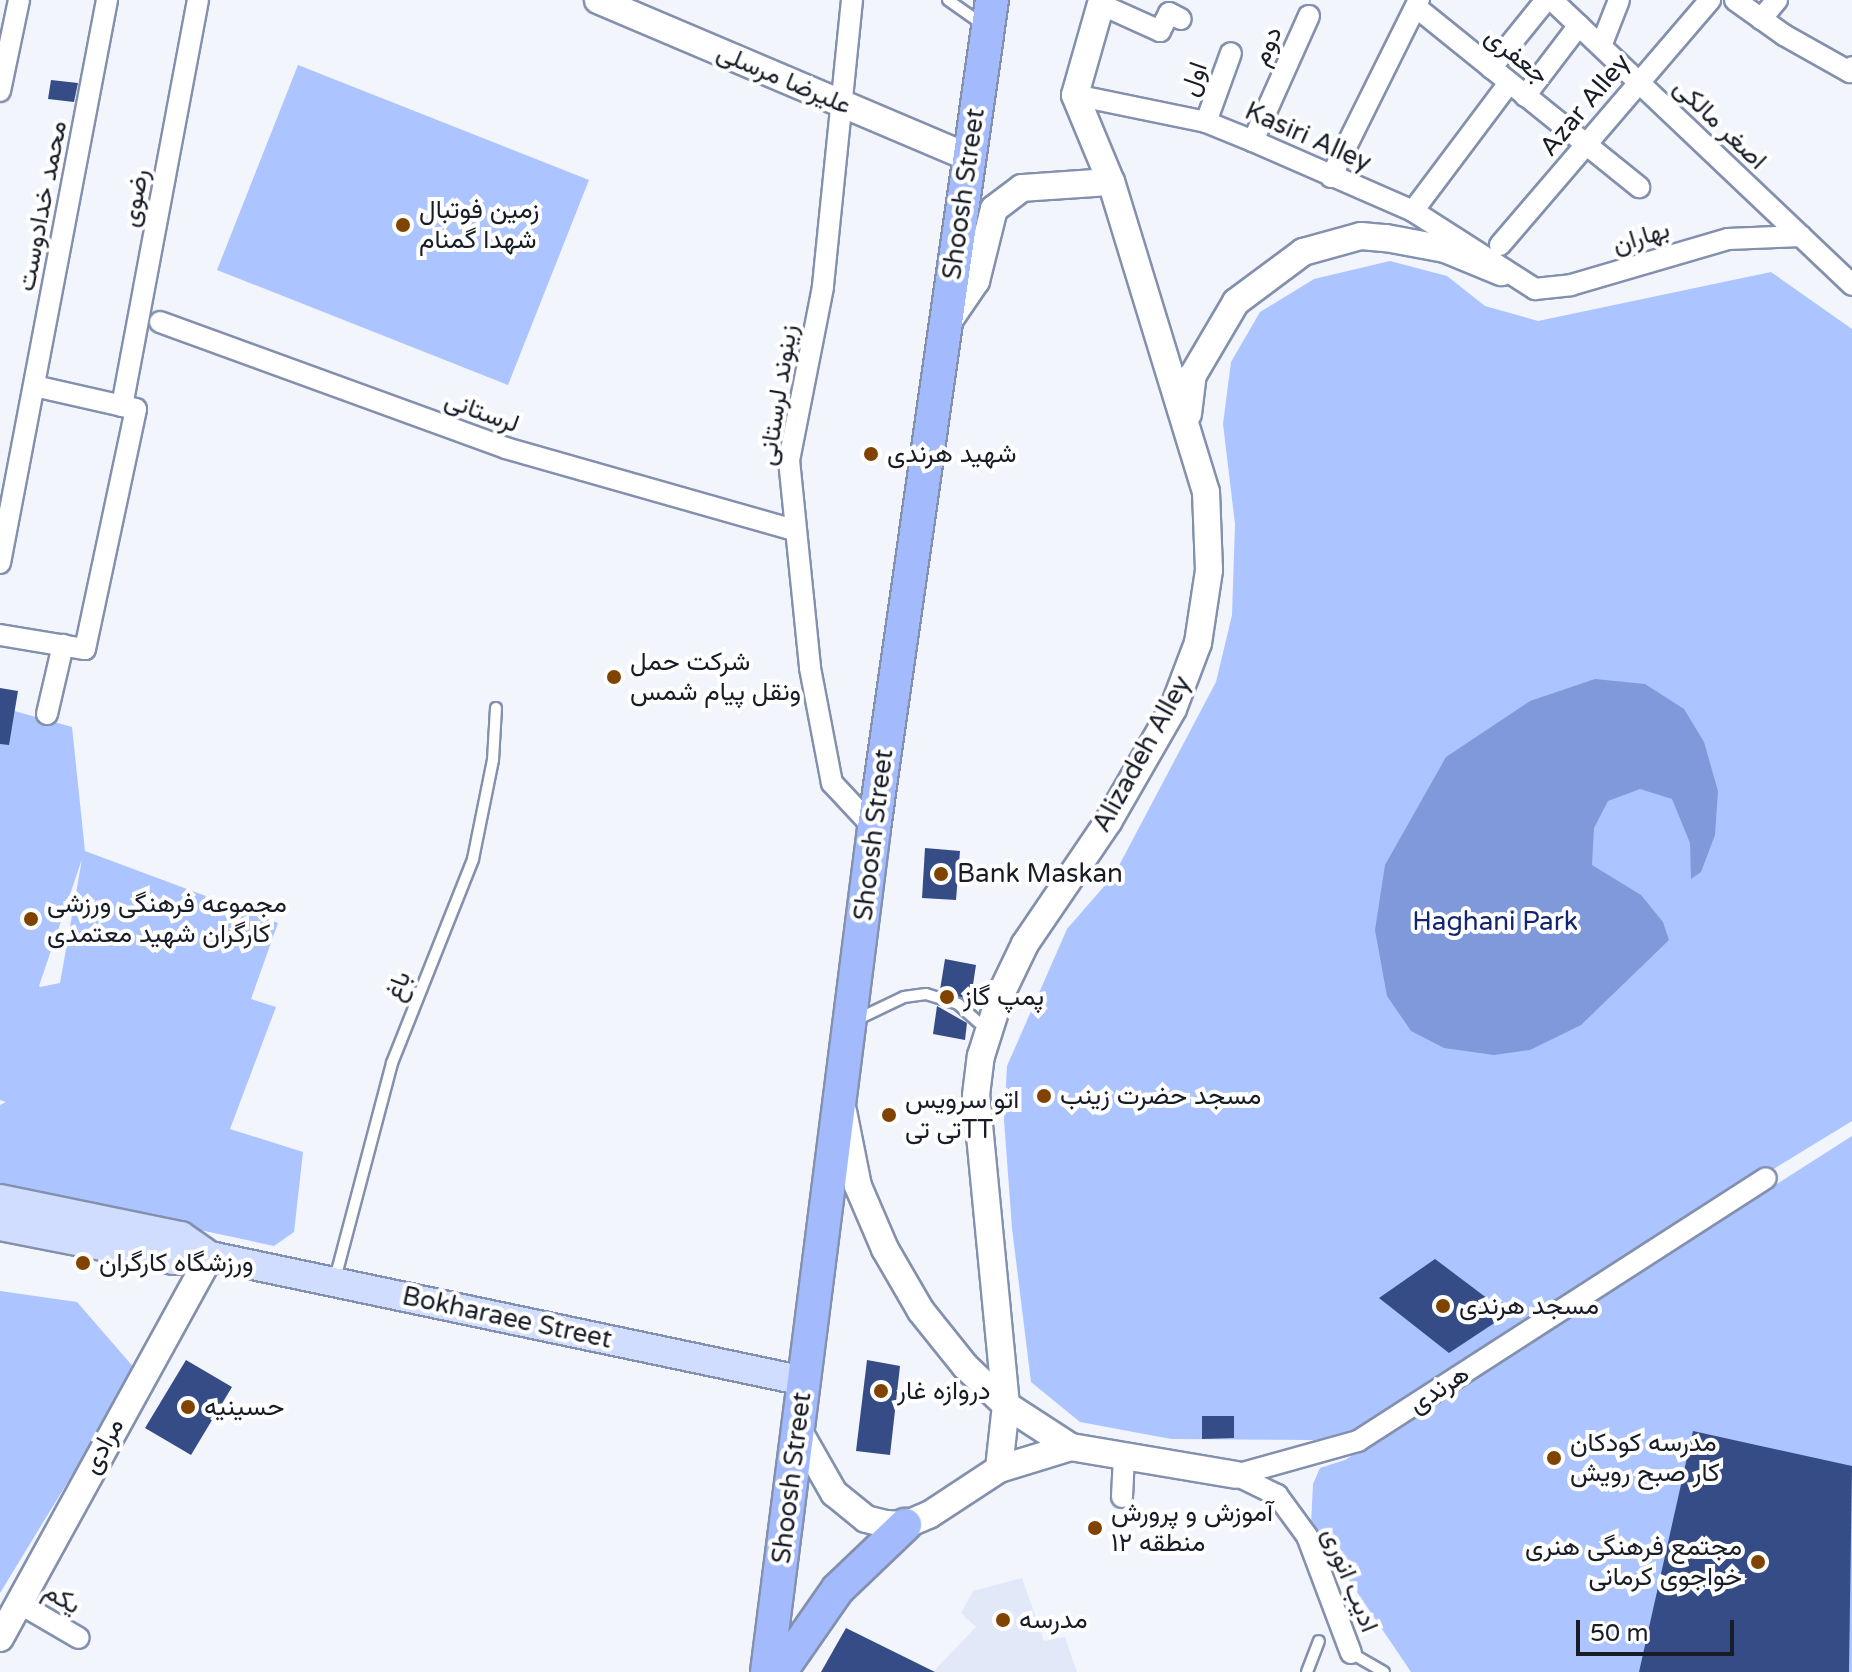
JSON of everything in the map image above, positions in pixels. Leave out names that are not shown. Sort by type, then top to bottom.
[{"type":"main road","name":"Shoosh Street","points":[[767,1672],[874,828],[989,14]]},
{"type":"main road","name":"Bokharaee Street","points":[[0,1199],[181,1236],[210,1256]]},
{"type":"main road","name":"Bokharaee Street","points":[[0,1226],[173,1260],[210,1256],[804,1381]]},
{"type":"main road","points":[[780,1672],[838,1589],[905,1525]]},
{"type":"street","points":[[0,91],[19,0]]},
{"type":"street","name":"محمد خدادوست","points":[[0,563],[107,0]]},
{"type":"street","name":"رضوی","points":[[122,406],[198,0]]},
{"type":"street","name":"علیرضا مرسلی","points":[[598,0],[970,158]]},
{"type":"street","name":"زینوند لرستانی","points":[[852,0],[823,287],[789,460],[793,530],[810,668],[832,783],[874,828]]},
{"type":"street","points":[[1491,68],[1546,0]]},
{"type":"street","name":"اصغر مالکی","points":[[1552,0],[1852,285]]},
{"type":"street","points":[[1601,46],[1619,0]]},
{"type":"street","name":"Azar Alley","points":[[1500,245],[1710,0]]},
{"type":"street","points":[[1735,0],[1761,19],[1851,69]]},
{"type":"street","points":[[1761,19],[1777,0]]},
{"type":"street","points":[[1075,95],[1101,2],[1160,31],[1169,13],[1181,19]]},
{"type":"street","points":[[1331,177],[1417,4]]},
{"type":"street","name":"جعفری","points":[[1417,4],[1517,90],[1639,187]]},
{"type":"street","name":"دوم","points":[[1253,141],[1309,16]]},
{"type":"street","points":[[1413,211],[1517,90],[1579,25]]},
{"type":"street","name":"اول","points":[[1206,122],[1231,53]]},
{"type":"street","name":"Kasiri Alley","points":[[1075,95],[1206,122],[1253,141],[1413,211],[1501,272]]},
{"type":"street","name":"Alizadeh Alley","points":[[999,1469],[1006,1405],[978,1074],[1010,973],[1119,803],[1173,709],[1198,643],[1210,536],[1206,492],[1187,426],[1111,182],[1075,95]]},
{"type":"street","points":[[946,324],[976,281],[994,209],[1022,188],[1111,182]]},
{"type":"street","points":[[1187,426],[1193,375],[1217,329],[1257,283],[1303,252],[1361,236],[1386,238],[1445,249],[1501,272]]},
{"type":"street","name":"بهاران","points":[[1501,272],[1535,289],[1552,289],[1728,239],[1801,236]]},
{"type":"street","name":"لرستانی","points":[[160,322],[506,448],[793,530]]},
{"type":"street","points":[[0,635],[85,649],[136,409],[35,386]]},
{"type":"street","points":[[47,714],[63,645]]},
{"type":"street","name":"هرندی","points":[[841,1100],[858,1186],[885,1249],[921,1311],[965,1366],[1006,1405],[1071,1447],[1236,1475],[1358,1441],[1766,1178]]},
{"type":"street","name":"مرادی","points":[[0,1638],[210,1256]]},
{"type":"street","points":[[798,1430],[834,1493],[851,1510],[866,1519],[905,1525]]},
{"type":"street","name":"هرندی","points":[[905,1525],[929,1515],[999,1469],[1071,1447]]},
{"type":"street","points":[[1122,1497],[1124,1456]]},
{"type":"street","name":"ادیب انوری","points":[[1236,1475],[1277,1495],[1307,1536],[1351,1653]]},
{"type":"street","name":"یکم","points":[[19,1603],[79,1638]]},
{"type":"lane","points":[[948,0],[989,14]]},
{"type":"lane","name":"باغ","points":[[334,1281],[392,1063],[473,859],[493,760],[496,708]]},
{"type":"lane","points":[[851,1023],[873,1009],[926,994],[958,1004],[978,1022]]},
{"type":"lane","points":[[1307,1672],[1319,1641]]},
{"type":"lane","name":"ادیب انوری","points":[[1351,1653],[1384,1672]]},
{"type":"shaded area","points":[[1595,679],[1645,684],[1684,709],[1704,742],[1718,791],[1715,835],[1701,872],[1691,879],[1690,843],[1672,799],[1640,789],[1608,801],[1594,828],[1592,865],[1641,895],[1663,922],[1669,940],[1581,1025],[1530,1050],[1494,1055],[1444,1048],[1411,1031],[1387,996],[1375,930],[1385,865],[1446,757],[1530,701]]},
{"type":"shaded area","name":"مدرسه","points":[[1022,1578],[1044,1641],[1065,1637],[1077,1672],[933,1672],[976,1627],[961,1613],[973,1591]]},
{"type":"green space","name":"زمین فوتبال شهدا گمنام","points":[[298,65],[589,180],[508,385],[217,270]]},
{"type":"green space","name":"Haghani Park","points":[[1390,261],[1447,276],[1485,306],[1538,321],[1771,272],[1852,329],[1852,1121],[1530,1318],[1377,1423],[1316,1440],[1171,1439],[1080,1422],[1031,1382],[1012,1228],[1004,1120],[1007,1066],[1067,929],[1114,875],[1216,682],[1232,615],[1235,524],[1223,424],[1231,362],[1260,312],[1314,279]]},
{"type":"green space","points":[[0,707],[72,727],[85,851],[278,923],[251,999],[276,1007],[230,1129],[303,1152],[294,1232],[274,1246],[0,1187],[0,1105],[6,1102],[0,1100]],"holes":[[[82,859],[60,983],[39,986]]]},
{"type":"green space","points":[[1852,1136],[1852,1672],[1411,1672],[1311,1524],[1313,1484],[1320,1468],[1345,1460]]},
{"type":"green space","points":[[0,1291],[77,1302],[136,1370],[0,1593]]},
{"type":"building","points":[[51,80],[78,83],[74,102],[48,99]]},
{"type":"building","points":[[0,688],[18,691],[9,745],[0,744]]},
{"type":"building","name":"Bank Maskan","points":[[925,848],[960,851],[956,900],[922,898]]},
{"type":"building","points":[[945,959],[976,965],[970,1004],[940,990]]},
{"type":"building","points":[[937,1006],[967,1023],[965,1040],[933,1034]]},
{"type":"building","name":"مسجد هرندی","points":[[1435,1259],[1508,1314],[1449,1353],[1379,1298]]},
{"type":"building","name":"حسینیه","points":[[186,1360],[232,1387],[191,1455],[145,1428]]},
{"type":"building","points":[[867,1360],[900,1366],[890,1455],[856,1451]]},
{"type":"building","points":[[1202,1416],[1234,1416],[1234,1438],[1202,1439]]},
{"type":"building","name":"مجتمع فرهنگی هنری خواجوی كرمانی","points":[[1693,1431],[1852,1466],[1849,1672],[1639,1672]]},
{"type":"building","points":[[846,1628],[935,1672],[821,1672]]},
{"type":"place","name":"زمین فوتبال شهدا گمنام","points":[[403,225]]},
{"type":"place","name":"شهید هرندی","points":[[871,454]]},
{"type":"place","name":"شرکت حمل ونقل پیام شمس","points":[[614,677]]},
{"type":"place","name":"Bank Maskan","points":[[941,874]]},
{"type":"place","name":"مجموعه فرهنگی ورزشی کارگران شهید معتمدی","points":[[31,919]]},
{"type":"place","name":"پمپ گاز","points":[[947,997]]},
{"type":"place","name":"مسجد حضرت زینب","points":[[1044,1096]]},
{"type":"place","name":"اتو سرویس تی تیTT","points":[[889,1115]]},
{"type":"place","name":"ورزشگاه کارگران","points":[[83,1263]]},
{"type":"place","name":"مسجد هرندی","points":[[1443,1306]]},
{"type":"place","name":"دروازه غار","points":[[881,1391]]},
{"type":"place","name":"حسینیه","points":[[188,1407]]},
{"type":"place","name":"مدرسه کودکان کار صبح رویش","points":[[1554,1458]]},
{"type":"place","name":"آموزش و پرورش منطقه ۱۲","points":[[1095,1528]]},
{"type":"place","name":"مجتمع فرهنگی هنری خواجوی كرمانی","points":[[1758,1562]]},
{"type":"place","name":"مدرسه","points":[[1003,1620]]}]
